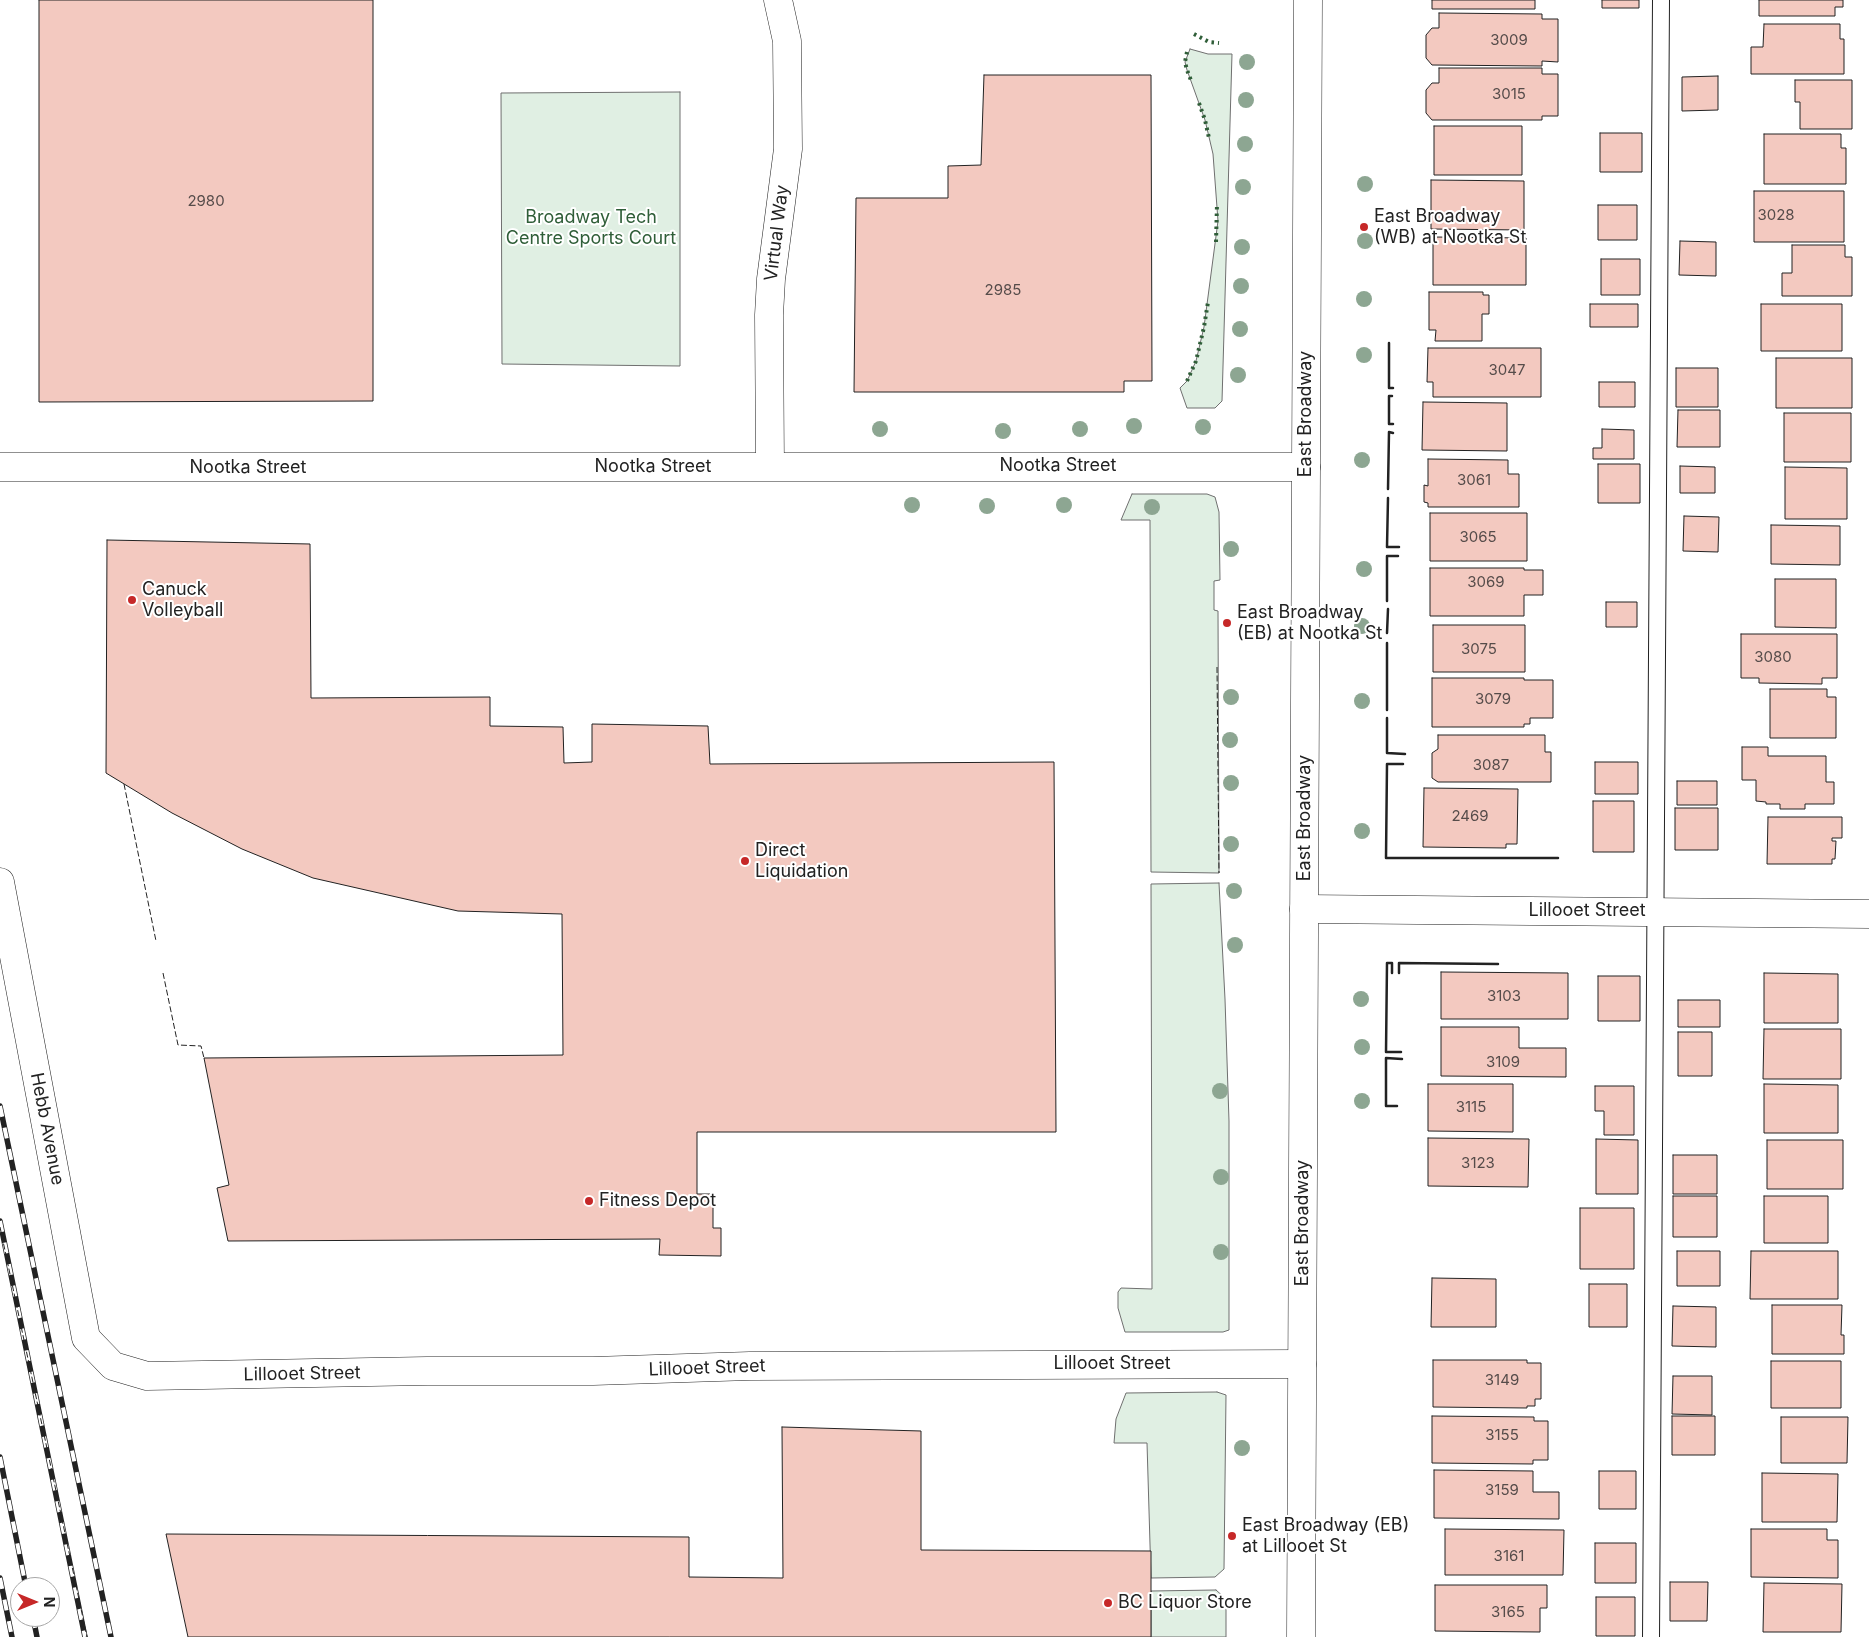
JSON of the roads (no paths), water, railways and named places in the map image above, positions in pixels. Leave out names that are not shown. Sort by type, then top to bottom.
[{"type":"street","name":"Virtual Way","points":[[770,466],[769,315],[771,279],[788,149],[787,41],[778,0]]},
{"type":"street","name":"East Broadway","points":[[1301,1637],[1308,0]]},
{"type":"street","name":"Nootka Street","points":[[0,468],[1306,467]]},
{"type":"street","name":"Hebb Avenue","points":[[0,882],[86,1338],[113,1366]]},
{"type":"street","name":"Lillooet Street","points":[[1304,909],[1869,914]]},
{"type":"street","name":"Lillooet Street","points":[[113,1366],[147,1376],[593,1372],[750,1366],[1302,1364]]},
{"type":"lane","points":[[1651,1637],[1661,0]]},
{"type":"railway","points":[[0,1106],[111,1637]]},
{"type":"railway","points":[[0,1221],[85,1637]]},
{"type":"railway","points":[[0,1457],[24,1577]]},
{"type":"railway","points":[[0,1578],[12,1637]]},
{"type":"railway","points":[[35,1627],[37,1637]]},
{"type":"place","name":"East Broadway (WB) at Nootka St","points":[[1364,227]]},
{"type":"place","name":"Canuck Volleyball","points":[[132,600]]},
{"type":"place","name":"East Broadway (EB) at Nootka St","points":[[1227,623]]},
{"type":"place","name":"Direct Liquidation","points":[[745,861]]},
{"type":"place","name":"Fitness Depot","points":[[589,1201]]},
{"type":"place","name":"East Broadway (EB) at Lillooet St","points":[[1232,1536]]},
{"type":"place","name":"BC Liquor Store","points":[[1108,1603]]},
{"type":"park label","name":"Broadway Tech Centre Sports Court","points":[[591,228]]}]
